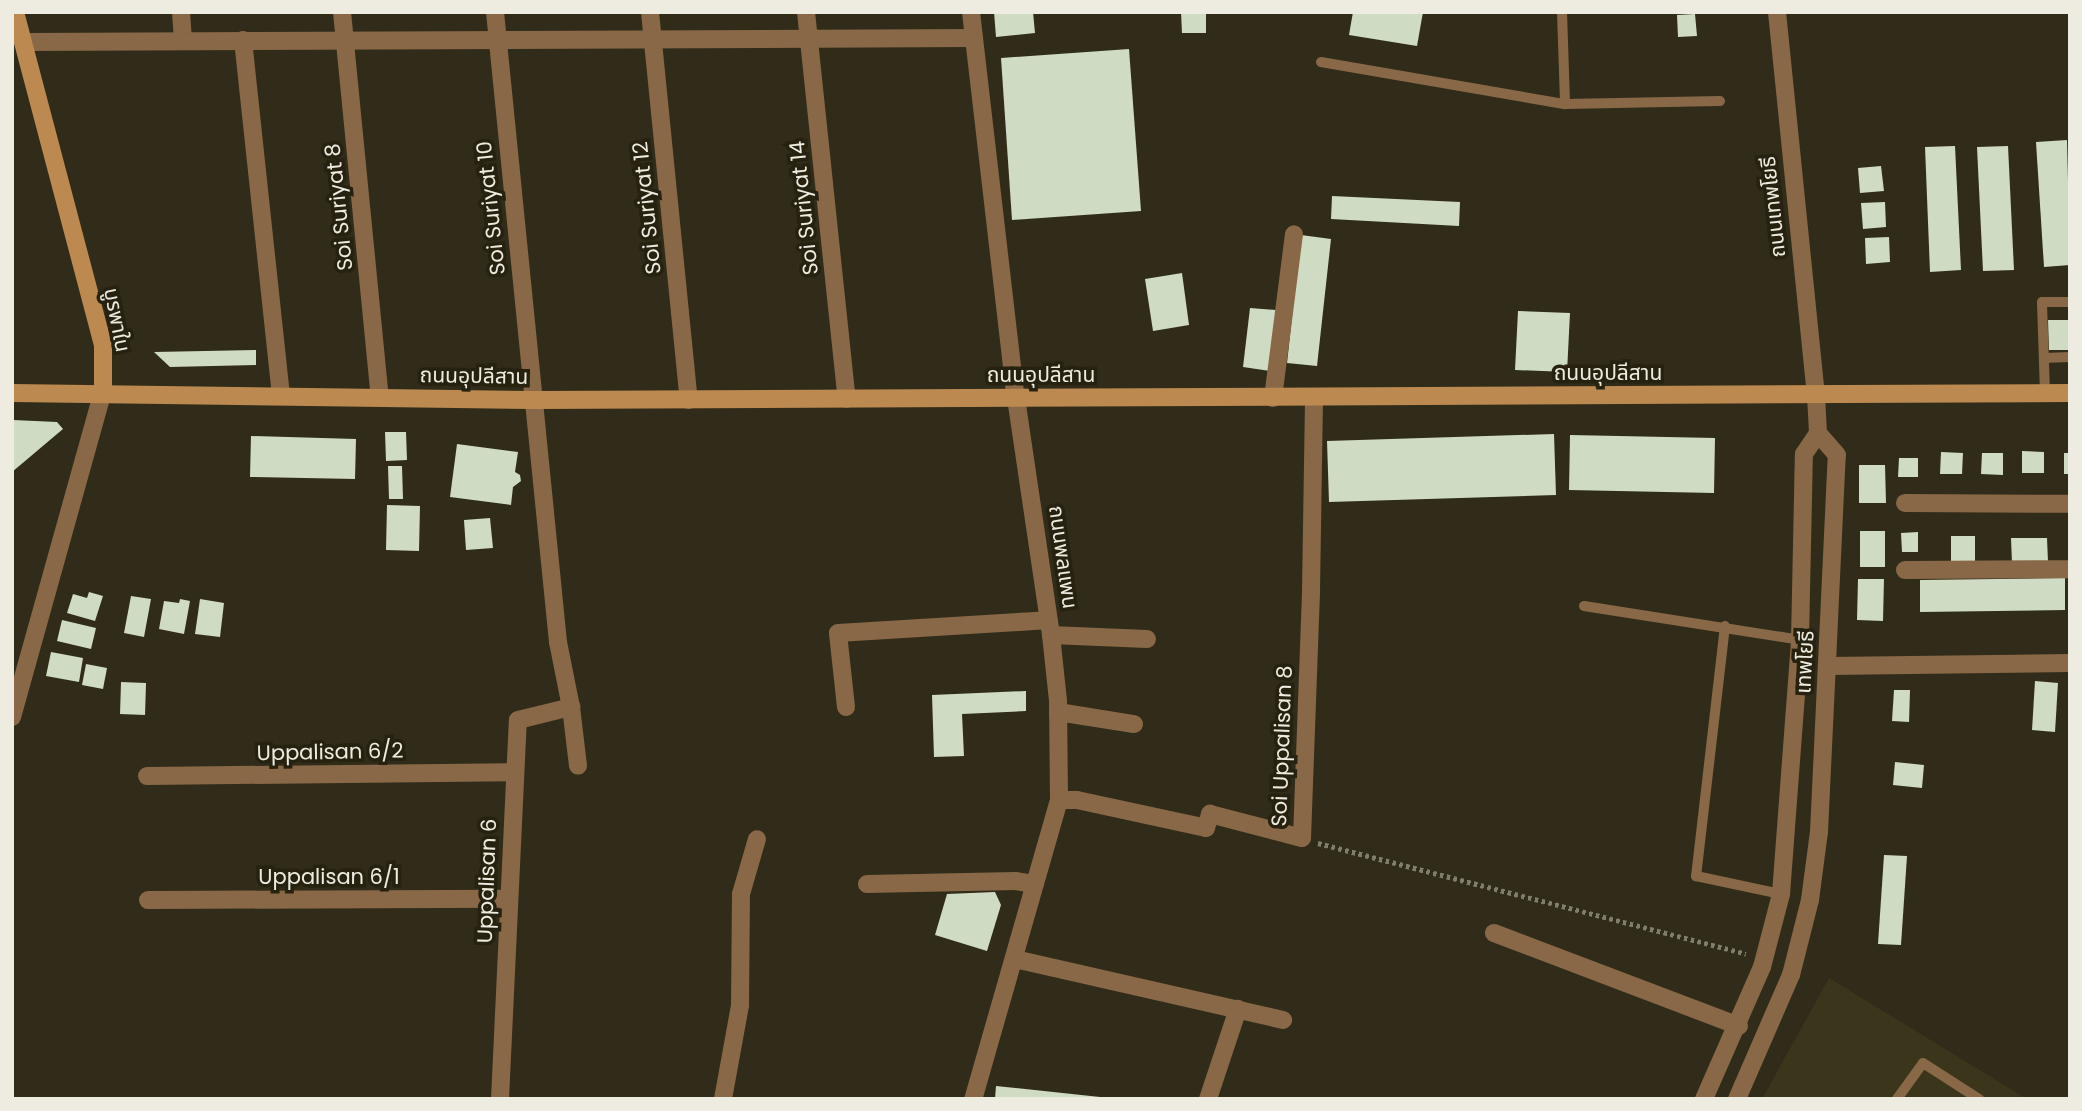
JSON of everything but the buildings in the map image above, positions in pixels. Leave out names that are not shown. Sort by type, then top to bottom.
[{"type":"main road","name":"บูรพาใน","points":[[15,12],[103,344],[103,392]]},
{"type":"main road","name":"ถนนอุปลีสาน","points":[[12,393],[103,392],[533,400],[2070,393]]},
{"type":"street","points":[[181,12],[183,40]]},
{"type":"street","name":"Soi Suriyat 8","points":[[342,12],[380,397]]},
{"type":"street","name":"Soi Suriyat 10","points":[[495,12],[533,400]]},
{"type":"street","name":"Soi Suriyat 12","points":[[650,12],[690,400]]},
{"type":"street","name":"Soi Suriyat 14","points":[[806,12],[847,399]]},
{"type":"street","name":"ถนนพลแพน","points":[[971,12],[1016,398],[1050,628],[1058,712],[1059,800],[1016,959],[973,1099]]},
{"type":"street","name":"ถนนเทพโยธี","points":[[1777,12],[1816,396]]},
{"type":"street","points":[[23,42],[974,38]]},
{"type":"street","points":[[243,40],[281,396]]},
{"type":"street","points":[[1273,398],[1294,234]]},
{"type":"street","name":"บูรพาใน","points":[[12,717],[103,392]]},
{"type":"street","name":"เทพโยธี","points":[[1704,1099],[1739,1026],[1764,958],[1780,894],[1800,640],[1804,454],[1818,433],[1816,396]]},
{"type":"street","name":"Soi Uppalisan 8","points":[[1059,800],[1077,800],[1206,828],[1210,814],[1302,838],[1314,397]]},
{"type":"street","points":[[533,400],[558,642],[571,707],[578,766]]},
{"type":"street","name":"เทพโยธี","points":[[1737,1099],[1791,975],[1810,900],[1819,832],[1837,455],[1818,433]]},
{"type":"street","points":[[1905,503],[2070,504]]},
{"type":"street","points":[[1905,570],[2070,569]]},
{"type":"street","points":[[846,707],[838,632],[1050,628],[1147,639]]},
{"type":"street","points":[[1829,666],[2070,663]]},
{"type":"street","name":"Uppalisan 6","points":[[500,1099],[518,720],[571,707]]},
{"type":"street","points":[[1058,712],[1134,724]]},
{"type":"street","name":"Uppalisan 6/2","points":[[147,776],[514,772]]},
{"type":"street","points":[[723,1099],[740,1005],[741,894],[757,839]]},
{"type":"street","points":[[867,884],[1015,881],[1035,884]]},
{"type":"street","points":[[1780,894],[1810,900]]},
{"type":"street","name":"Uppalisan 6/1","points":[[148,901],[509,899]]},
{"type":"street","points":[[1493,933],[1739,1026]]},
{"type":"street","points":[[1016,959],[1283,1020]]},
{"type":"street","points":[[1208,1099],[1238,1009]]},
{"type":"lane","points":[[1562,12],[1564,104]]},
{"type":"lane","points":[[1321,62],[1564,104],[1720,101]]},
{"type":"lane","points":[[2045,393],[2042,302],[2070,302]]},
{"type":"lane","points":[[2044,358],[2070,357]]},
{"type":"lane","points":[[1584,606],[1725,626],[1800,640]]},
{"type":"lane","points":[[1725,626],[1696,876],[1780,894]]},
{"type":"lane","points":[[1898,1099],[1923,1063],[1979,1099]]},
{"type":"path","points":[[1302,838],[1764,958]]},
{"type":"shaded area","points":[[1829,978],[2027,1099],[1762,1099]]}]
